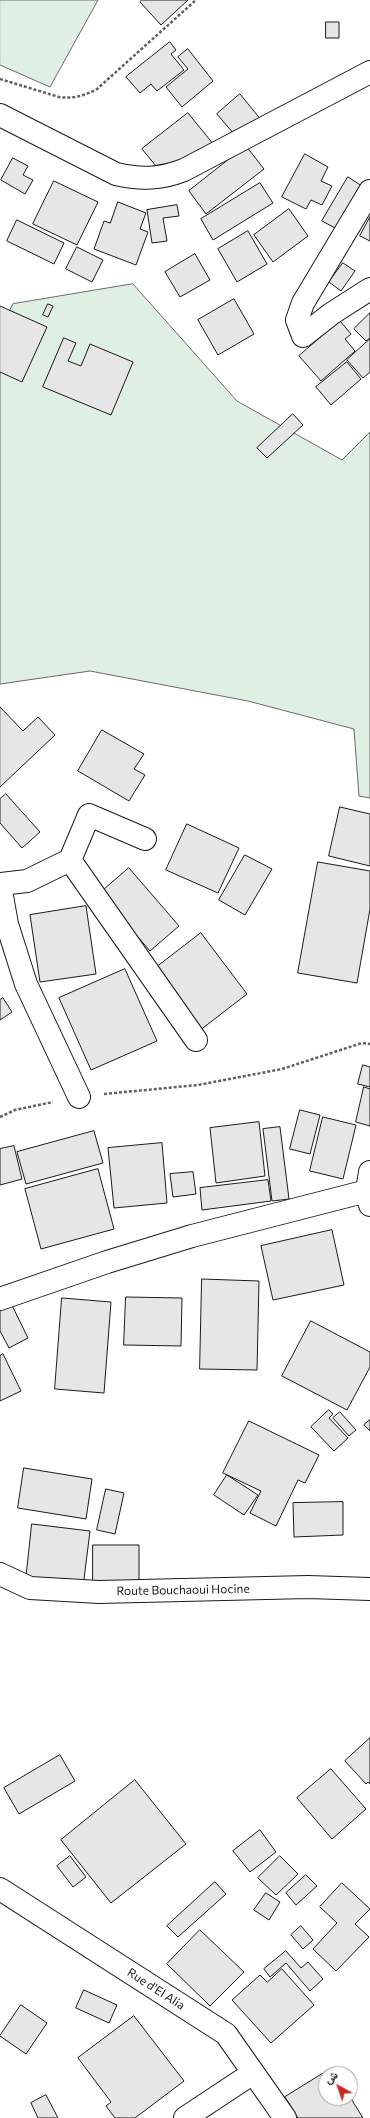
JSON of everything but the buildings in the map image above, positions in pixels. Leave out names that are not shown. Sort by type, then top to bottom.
[{"type":"street","points":[[0,115],[116,174],[130,177],[157,178],[184,170],[370,72]]},
{"type":"street","points":[[370,191],[303,303],[297,320],[303,336],[331,314],[370,289]]},
{"type":"street","points":[[79,1097],[26,984],[7,924],[0,885],[27,881],[70,860],[88,815],[145,839]]},
{"type":"street","points":[[70,860],[196,1040]]},
{"type":"street","points":[[0,1300],[107,1262],[178,1241],[369,1190]]},
{"type":"street","name":"Route Bouchaoui Hocine","points":[[0,1574],[30,1588],[99,1592],[308,1587],[370,1589]]},
{"type":"street","name":"Rue d'El Alia","points":[[0,1889],[226,2034],[285,2118]]},
{"type":"street","points":[[185,2118],[253,2073]]},
{"type":"path","points":[[0,80],[58,98],[68,99],[88,94],[97,89],[196,0]]},
{"type":"path","points":[[0,1117],[15,1110],[79,1097],[198,1085],[259,1074],[282,1069],[362,1043],[370,1044]]},
{"type":"green space","points":[[0,0],[98,0],[50,87],[0,65]]},
{"type":"green space","points":[[133,284],[237,401],[342,460],[370,432],[370,798],[359,796],[354,729],[248,701],[90,671],[0,684],[0,328],[13,304]]}]
